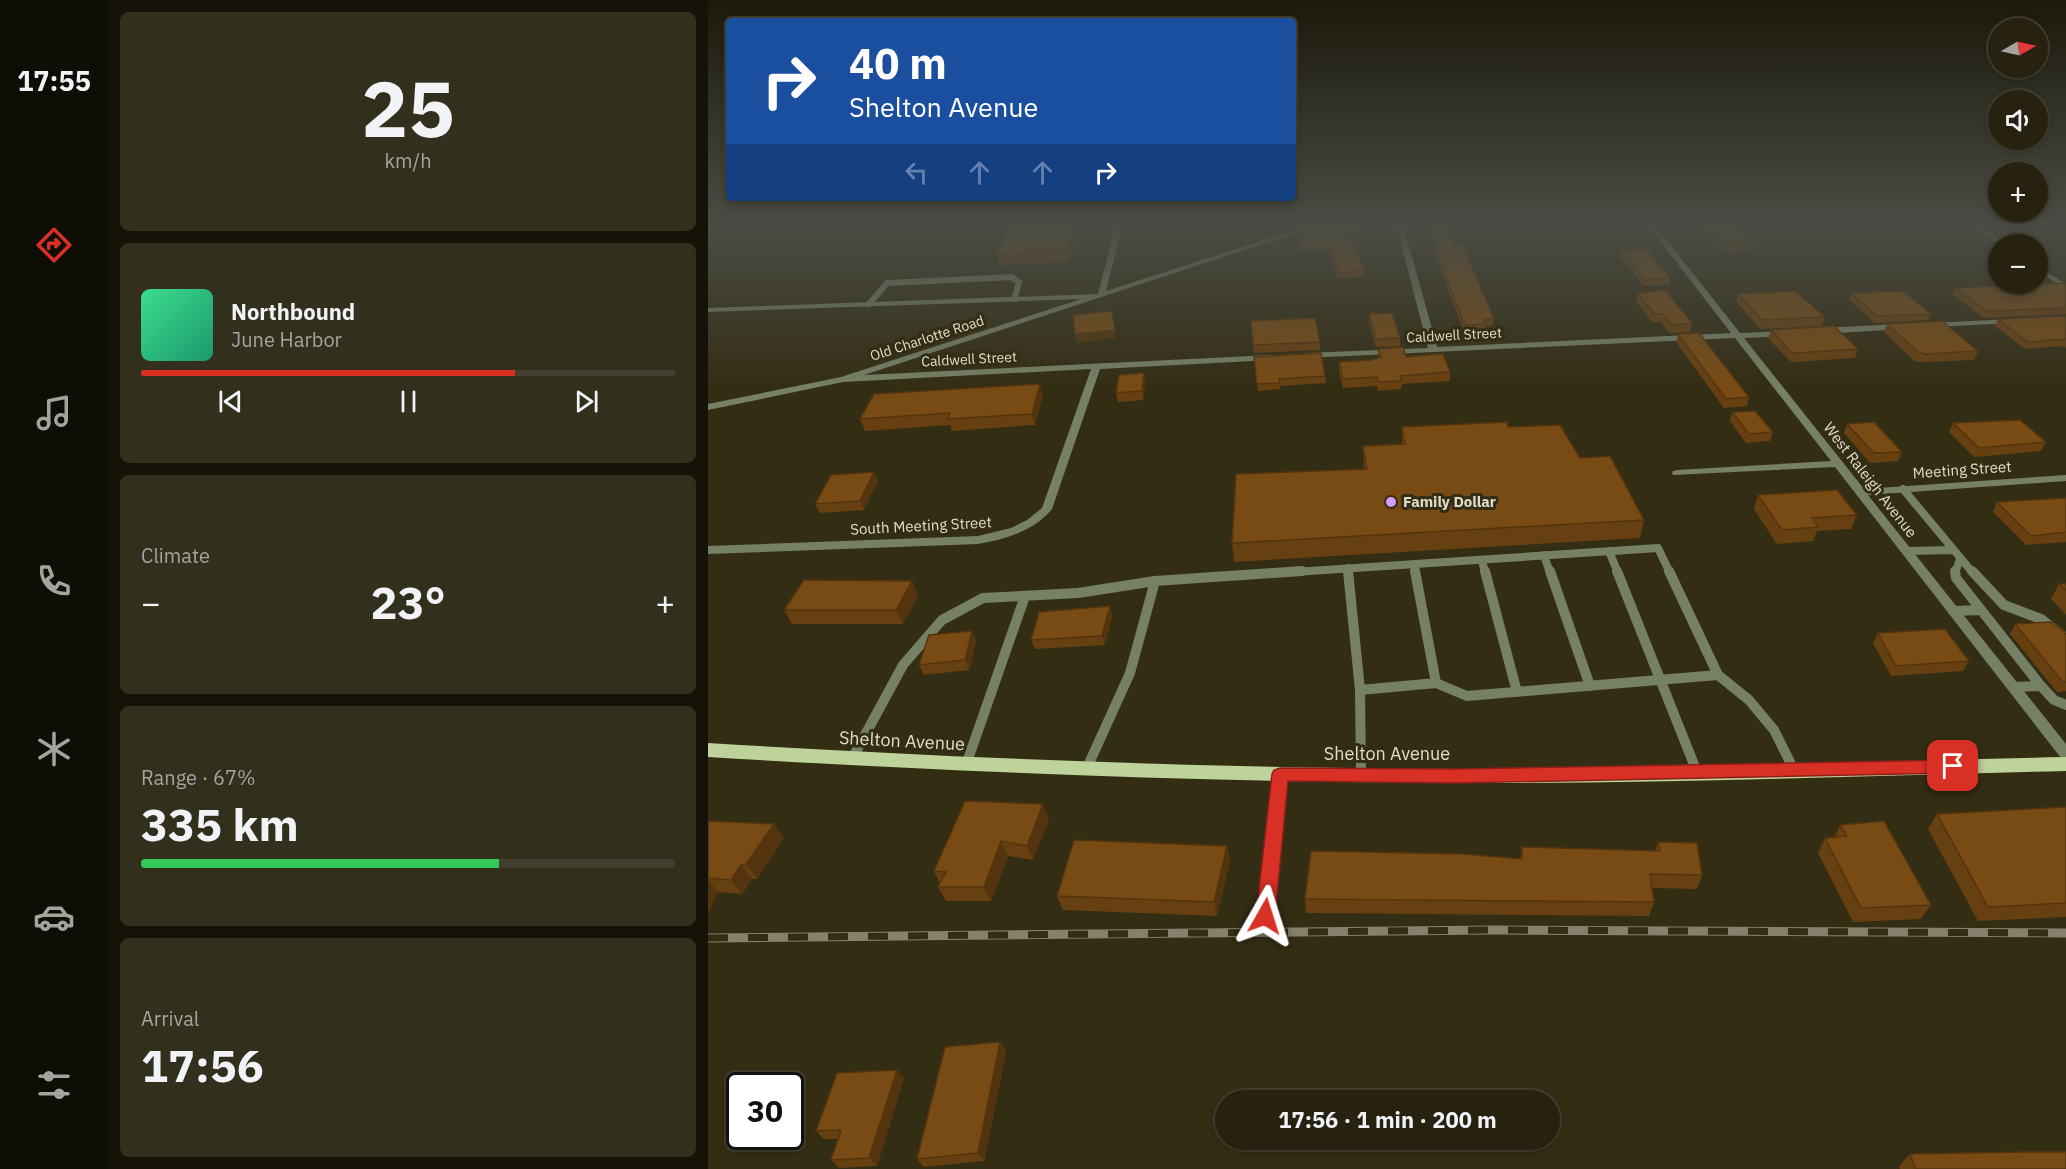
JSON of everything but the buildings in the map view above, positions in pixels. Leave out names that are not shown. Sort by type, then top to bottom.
[{"type":"main road","name":"Shelton Avenue","points":[[708,750],[1086,770],[1361,775],[1697,772],[2066,764]]},
{"type":"street","points":[[708,310],[1101,296],[1106,279]]},
{"type":"street","name":"Old Charlotte Road","points":[[708,407],[843,379],[1154,279]]},
{"type":"street","points":[[1414,279],[1433,350]]},
{"type":"street","name":"West Raleigh Avenue","points":[[1693,279],[2066,754]]},
{"type":"street","points":[[2053,279],[2066,287]]},
{"type":"street","points":[[1925,326],[2019,321]]},
{"type":"street","points":[[1808,332],[1913,326]]},
{"type":"street","name":"Caldwell Street","points":[[1294,357],[1796,332]]},
{"type":"street","name":"Caldwell Street","points":[[843,379],[1282,357]]},
{"type":"street","name":"South Meeting Street","points":[[708,550],[978,540],[1007,536],[1032,524],[1047,509],[1097,366]]},
{"type":"street","points":[[1677,473],[1838,464]]},
{"type":"street","name":"Meeting Street","points":[[1860,492],[2066,477]]},
{"type":"street","points":[[1265,916],[1280,774]]},
{"type":"lane","points":[[869,304],[887,283],[980,279]]},
{"type":"lane","points":[[1014,279],[1019,282],[1014,299]]},
{"type":"lane","points":[[1903,489],[1960,559],[2004,605],[2056,629],[2066,639]]},
{"type":"lane","points":[[852,759],[903,665],[942,620],[982,598],[1078,593],[1155,581],[1658,548],[1718,675],[1749,700],[1774,729],[1794,770]]},
{"type":"lane","points":[[1907,551],[1953,550]]},
{"type":"lane","points":[[1609,551],[1697,772]]},
{"type":"lane","points":[[1544,555],[1590,686]]},
{"type":"lane","points":[[1960,559],[1955,571],[1956,578],[2041,686],[2054,700],[2066,705]]},
{"type":"lane","points":[[1482,560],[1517,692]]},
{"type":"lane","points":[[1414,564],[1436,683]]},
{"type":"lane","points":[[1348,568],[1360,690],[1361,775]]},
{"type":"lane","points":[[1086,770],[1130,673],[1155,581]]},
{"type":"lane","points":[[966,765],[986,718],[1003,652],[1025,596]]},
{"type":"lane","points":[[1953,611],[1981,610]]},
{"type":"lane","points":[[1360,690],[1436,683],[1467,696],[1718,675]]},
{"type":"lane","points":[[2013,687],[2041,686]]},
{"type":"railway","points":[[708,938],[1493,930],[2066,933]]},
{"type":"place","name":"Family Dollar","points":[[1391,502]]},
{"type":"route","points":[[1265,916],[1280,774],[1456,776],[1953,766]]}]
